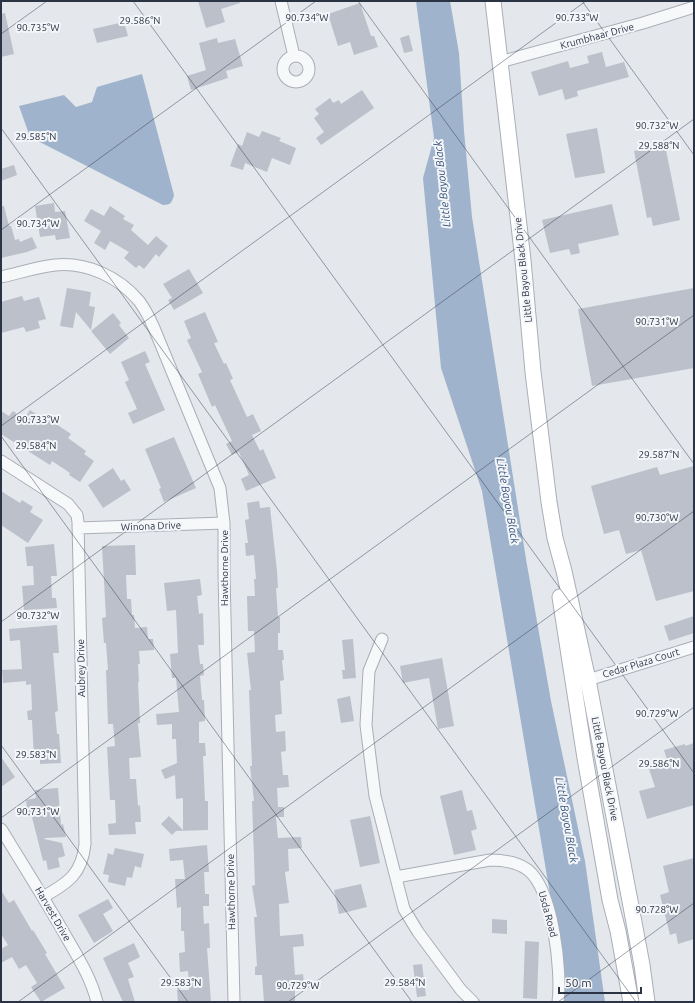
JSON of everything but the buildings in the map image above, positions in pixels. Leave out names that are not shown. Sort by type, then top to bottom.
[{"type":"main road","name":"Little Bayou Black Drive","points":[[493,1],[523,260],[533,372],[549,502],[555,538],[564,571],[588,680],[630,901],[647,1002]]},
{"type":"main road","name":"Little Bayou Black Drive","points":[[555,538],[555,568],[585,758],[610,900],[618,930],[631,1002]]},
{"type":"street","points":[[281,1],[294,56]]},
{"type":"street","name":"Krumbhaar Drive","points":[[500,62],[643,23],[694,7]]},
{"type":"street","name":"Hawthorne Drive","points":[[1,277],[50,266],[82,266],[112,278],[132,293],[140,302],[154,328],[216,478],[222,497],[224,523],[234,1002]]},
{"type":"street","name":"Aubrey Drive","points":[[1,461],[68,504],[77,515],[86,844],[80,867],[72,878],[63,886],[43,897]]},
{"type":"street","name":"Winona Drive","points":[[78,528],[224,523]]},
{"type":"street","points":[[382,639],[369,671],[366,725],[375,796],[404,909],[418,932],[460,990],[473,1002]]},
{"type":"street","name":"Cedar Plaza Court","points":[[588,680],[694,647]]},
{"type":"street","name":"Harvest Drive","points":[[1,829],[43,897],[86,972],[94,990],[97,1002]]},
{"type":"street","name":"Usda Road","points":[[396,877],[490,860],[501,860],[513,863],[528,870],[539,883],[546,898],[553,928],[558,960],[558,1002]]},
{"type":"water","name":"Little Bayou Black","points":[[416,1],[450,1],[459,53],[472,217],[526,559],[551,701],[585,861],[605,1002],[564,1002],[564,977],[482,491],[441,368],[423,178],[434,138]]},
{"type":"water","points":[[142,74],[174,195],[171,203],[166,205],[163,205],[30,137],[19,106],[64,95],[76,107],[92,102],[97,87]]}]
